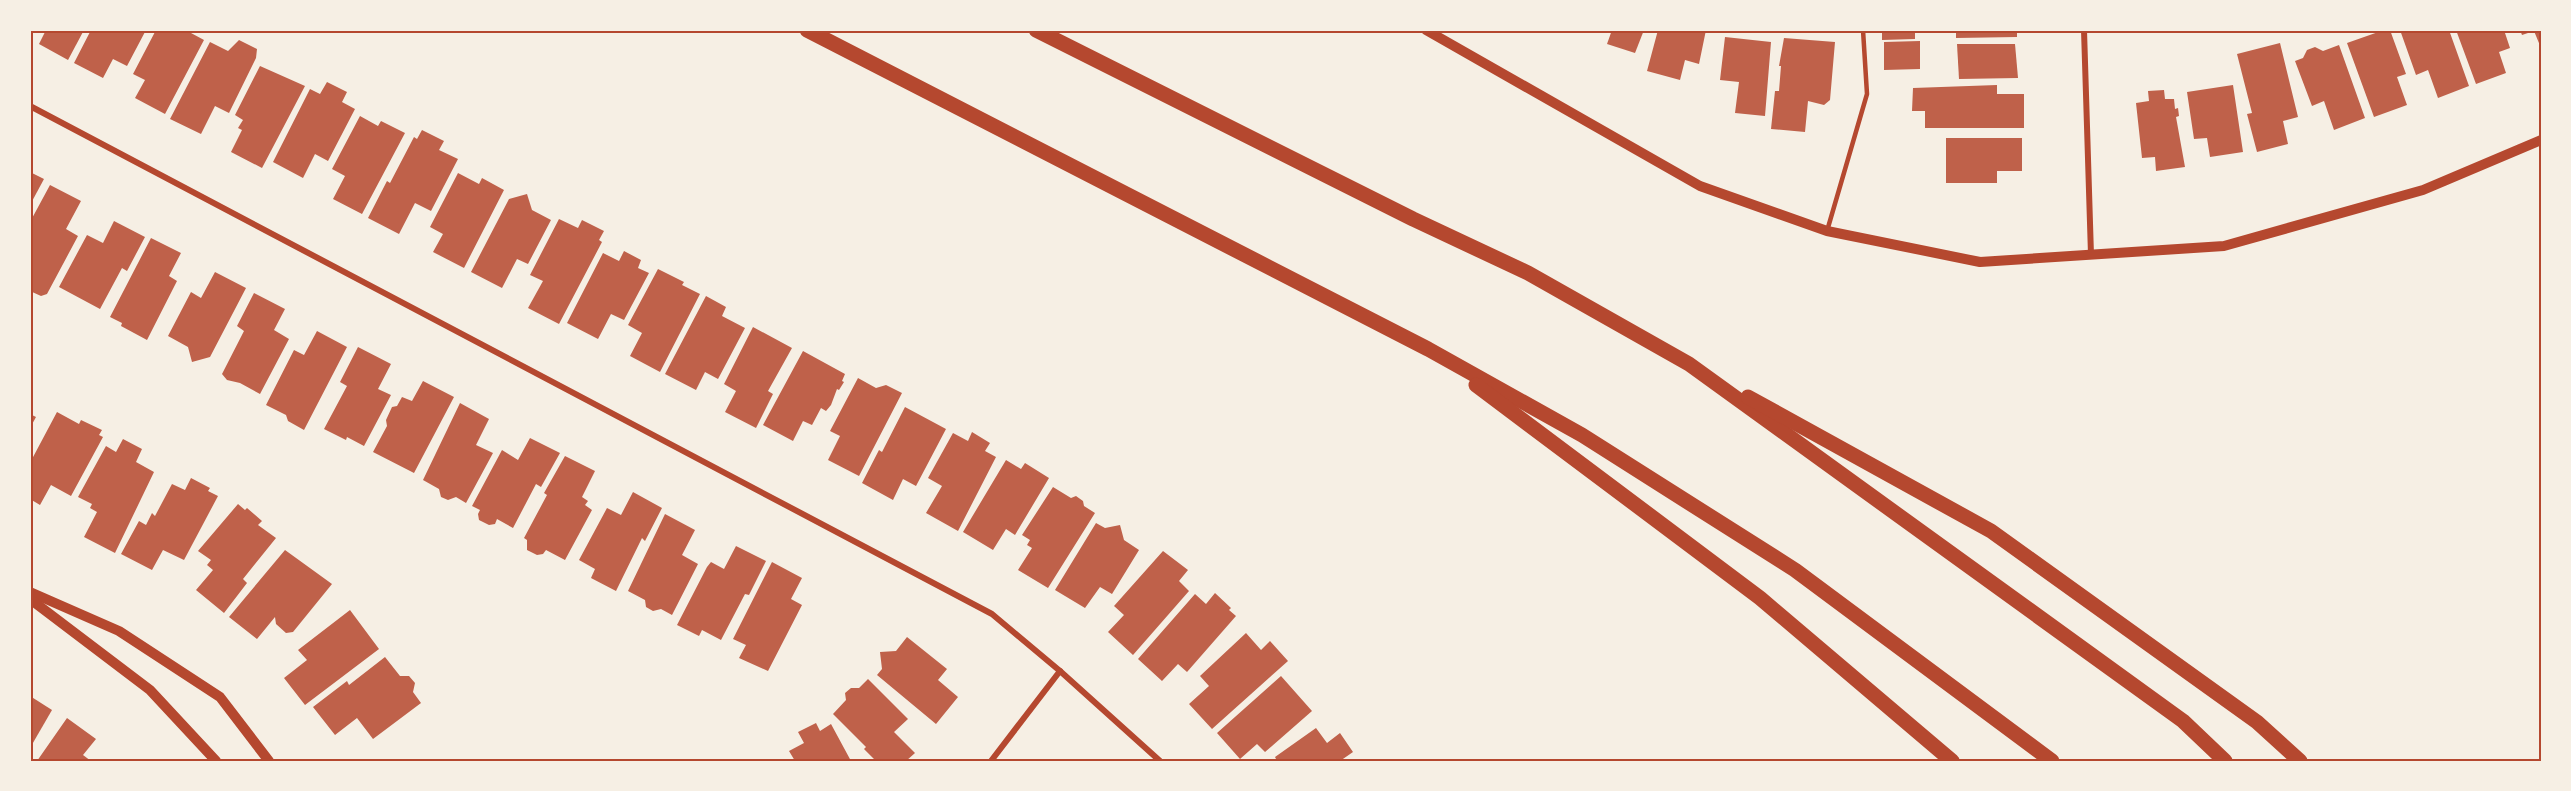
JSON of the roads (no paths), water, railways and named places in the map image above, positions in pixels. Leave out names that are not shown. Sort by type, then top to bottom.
[{"type":"main road","points":[[807,30],[1428,349],[1582,435],[1795,570],[2052,761]]},
{"type":"main road","points":[[1036,30],[1402,214],[1528,273],[1991,531],[2257,722],[2300,761]]},
{"type":"main road","points":[[1428,349],[1760,598],[1952,761]]},
{"type":"main road","points":[[1689,364],[2183,721],[2225,761]]},
{"type":"street","points":[[1426,30],[1700,186],[1827,231],[1980,262],[2224,246],[2423,190],[2541,140]]},
{"type":"street","points":[[2084,30],[2091,255]]},
{"type":"street","points":[[30,106],[992,614],[1060,671],[1160,761]]},
{"type":"street","points":[[30,592],[119,631],[220,697],[268,761]]},
{"type":"street","points":[[30,599],[150,690],[216,761]]},
{"type":"street","points":[[991,761],[1060,671]]},
{"type":"lane","points":[[1827,231],[1867,94],[1863,30]]}]
